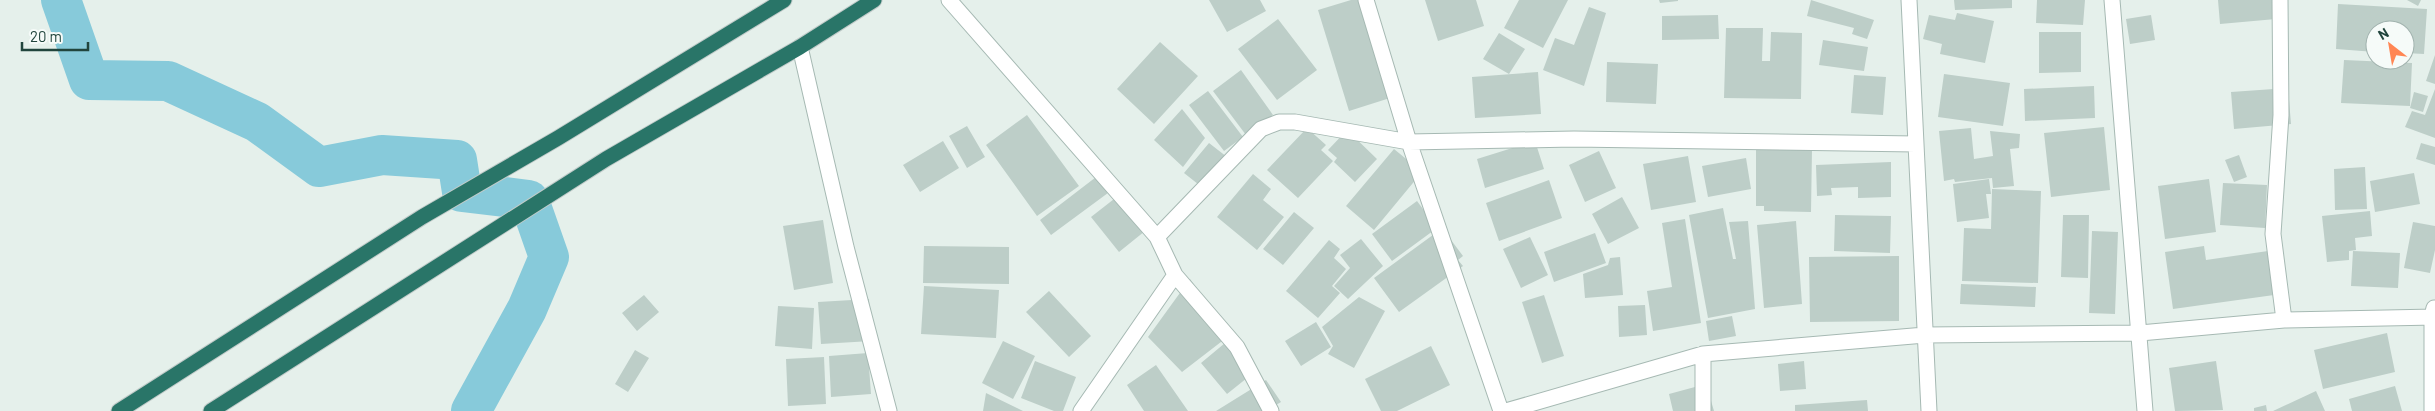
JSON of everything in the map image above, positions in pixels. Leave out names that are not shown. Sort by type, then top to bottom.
[{"type":"highway","points":[[119,411],[422,217],[558,138],[784,0]]},
{"type":"highway","points":[[211,411],[606,159],[800,47],[874,0]]},
{"type":"street","points":[[949,0],[1157,237],[1175,275],[1237,347],[1271,411]]},
{"type":"street","points":[[1366,0],[1409,142],[1501,411]]},
{"type":"street","points":[[1909,0],[1929,411]]},
{"type":"street","points":[[2112,0],[2145,411]]},
{"type":"street","points":[[2280,0],[2281,115],[2273,234],[2284,320]]},
{"type":"street","points":[[800,47],[846,247],[889,411]]},
{"type":"street","points":[[1157,237],[1261,129],[1279,122],[1296,122],[1409,142],[1574,139],[1916,144]]},
{"type":"street","points":[[1081,411],[1175,275]]},
{"type":"street","points":[[1506,411],[1702,354],[1925,335],[2140,333],[2284,320],[2434,313],[2432,411]]},
{"type":"street","points":[[1702,354],[1703,411]]},
{"type":"building","points":[[1209,0],[1260,0],[1266,11],[1227,32]]},
{"type":"building","points":[[1351,0],[1359,0],[1390,98],[1349,111],[1318,10]]},
{"type":"building","points":[[1425,0],[1476,0],[1484,26],[1438,41]]},
{"type":"building","points":[[1519,0],[1568,0],[1543,48],[1504,28]]},
{"type":"building","points":[[1659,0],[1678,0],[1678,1],[1660,3]]},
{"type":"building","points":[[1811,0],[1874,20],[1867,39],[1852,34],[1854,28],[1807,16]]},
{"type":"building","points":[[1954,0],[2012,0],[2012,8],[1955,10]]},
{"type":"building","points":[[2037,0],[2085,0],[2083,25],[2036,23]]},
{"type":"building","points":[[2218,0],[2286,0],[2287,18],[2220,24]]},
{"type":"building","points":[[2407,0],[2421,0],[2418,6]]},
{"type":"building","points":[[2338,4],[2427,9],[2424,54],[2415,54],[2415,20],[2365,20],[2365,51],[2336,49]]},
{"type":"building","points":[[1589,7],[1606,13],[1584,86],[1543,70],[1555,38],[1574,45]]},
{"type":"building","points":[[1957,13],[1994,21],[1985,63],[1940,54],[1942,44],[1923,39],[1929,15],[1955,20]]},
{"type":"building","points":[[1718,15],[1719,39],[1662,40],[1662,16]]},
{"type":"building","points":[[2151,15],[2155,40],[2130,44],[2126,19]]},
{"type":"building","points":[[1278,19],[1317,70],[1277,100],[1238,49]]},
{"type":"building","points":[[1726,28],[1763,28],[1762,61],[1770,61],[1771,32],[1802,33],[1801,99],[1724,98]]},
{"type":"building","points":[[2039,32],[2081,32],[2081,72],[2039,73]]},
{"type":"building","points":[[1499,33],[1525,49],[1509,74],[1483,59]]},
{"type":"building","points":[[1823,40],[1868,47],[1864,71],[1819,65]]},
{"type":"building","points":[[1160,42],[1198,76],[1154,124],[1117,89]]},
{"type":"building","points":[[2435,55],[2435,84],[2426,81]]},
{"type":"building","points":[[2344,60],[2365,61],[2365,70],[2412,70],[2410,106],[2341,103]]},
{"type":"building","points":[[1607,62],[1658,64],[1656,104],[1606,102]]},
{"type":"building","points":[[1241,70],[1273,115],[1246,135],[1213,91]]},
{"type":"building","points":[[1538,72],[1541,114],[1475,118],[1472,77]]},
{"type":"building","points":[[1944,74],[2010,83],[2003,126],[1938,117]]},
{"type":"building","points":[[1854,75],[1886,77],[1883,115],[1851,113]]},
{"type":"building","points":[[2094,86],[2095,118],[2025,121],[2024,89]]},
{"type":"building","points":[[2288,88],[2291,124],[2234,129],[2231,92]]},
{"type":"building","points":[[2435,89],[2435,138],[2405,127],[2412,111],[2425,115]]},
{"type":"building","points":[[1208,91],[1243,137],[1224,151],[1189,105]]},
{"type":"building","points":[[2414,92],[2428,96],[2423,112],[2410,108]]},
{"type":"building","points":[[1182,109],[1205,138],[1183,167],[1154,140]]},
{"type":"building","points":[[1027,115],[1079,186],[1037,216],[986,145]]},
{"type":"building","points":[[967,126],[985,157],[967,168],[949,136]]},
{"type":"building","points":[[2104,127],[2110,190],[2051,197],[2044,133]]},
{"type":"building","points":[[1307,128],[1326,145],[1321,150],[1333,161],[1298,198],[1267,170]]},
{"type":"building","points":[[1971,128],[1974,159],[1993,156],[1990,131],[2020,134],[2019,148],[2010,149],[2014,186],[1993,188],[1992,178],[1955,182],[1954,179],[1944,181],[1939,131]]},
{"type":"building","points":[[1347,130],[1377,159],[1355,182],[1334,162],[1337,158],[1328,150]]},
{"type":"building","points":[[943,141],[959,168],[920,192],[903,165]]},
{"type":"building","points":[[1535,141],[1544,169],[1485,188],[1477,159]]},
{"type":"building","points":[[1209,143],[1227,157],[1203,188],[1184,173]]},
{"type":"building","points":[[2421,143],[2435,147],[2435,165],[2416,159]]},
{"type":"building","points":[[1394,149],[1422,172],[1374,230],[1346,206]]},
{"type":"building","points":[[1756,149],[1812,149],[1811,212],[1764,211],[1764,206],[1756,206]]},
{"type":"building","points":[[1599,151],[1616,188],[1585,202],[1569,165]]},
{"type":"building","points":[[2239,155],[2247,177],[2234,182],[2225,160]]},
{"type":"building","points":[[1688,156],[1696,202],[1651,210],[1643,164]]},
{"type":"building","points":[[1746,158],[1751,189],[1708,197],[1702,166]]},
{"type":"building","points":[[1891,162],[1891,197],[1858,198],[1858,187],[1831,188],[1832,195],[1817,196],[1816,165]]},
{"type":"building","points":[[2365,167],[2367,209],[2335,210],[2334,169]]},
{"type":"building","points":[[2414,173],[2420,204],[2375,212],[2370,181]]},
{"type":"building","points":[[1100,174],[1112,190],[1051,235],[1040,220]]},
{"type":"building","points":[[1253,174],[1271,189],[1263,200],[1284,217],[1257,250],[1217,217]]},
{"type":"building","points":[[1989,179],[1991,194],[1986,194],[1989,218],[1957,222],[1953,184]]},
{"type":"building","points":[[2209,179],[2216,232],[2165,239],[2158,186]]},
{"type":"building","points":[[1549,180],[1562,218],[1499,241],[1486,203]]},
{"type":"building","points":[[2223,183],[2267,185],[2265,228],[2220,225]]},
{"type":"building","points":[[1992,189],[2041,191],[2038,283],[1962,281],[1964,228],[1991,229]]},
{"type":"building","points":[[1123,192],[1150,227],[1119,252],[1091,217]]},
{"type":"building","points":[[1622,197],[1639,228],[1608,244],[1592,214]]},
{"type":"building","points":[[1417,201],[1437,228],[1392,261],[1372,234]]},
{"type":"building","points":[[1723,208],[1733,259],[1736,259],[1729,222],[1748,221],[1755,309],[1708,318],[1689,215]]},
{"type":"building","points":[[2370,211],[2372,236],[2355,238],[2356,250],[2349,251],[2349,260],[2327,262],[2322,216]]},
{"type":"building","points":[[1294,212],[1314,228],[1283,265],[1263,249]]},
{"type":"building","points":[[1835,215],[1891,216],[1890,253],[1834,251]]},
{"type":"building","points":[[2063,215],[2089,215],[2088,278],[2061,277]]},
{"type":"building","points":[[1685,219],[1701,323],[1653,331],[1647,291],[1672,287],[1662,223]]},
{"type":"building","points":[[823,220],[833,283],[794,290],[783,226]]},
{"type":"building","points":[[1796,221],[1802,304],[1764,308],[1757,225]]},
{"type":"building","points":[[2413,222],[2435,226],[2435,250],[2430,273],[2404,268]]},
{"type":"building","points":[[2092,231],[2118,232],[2115,314],[2089,313]]},
{"type":"building","points":[[1437,232],[1445,232],[1463,256],[1458,260],[1463,266],[1399,312],[1374,278]]},
{"type":"building","points":[[1595,233],[1606,263],[1554,282],[1544,252]]},
{"type":"building","points":[[1530,237],[1548,275],[1521,288],[1503,249]]},
{"type":"building","points":[[1361,239],[1383,266],[1348,299],[1334,286],[1350,268],[1340,255]]},
{"type":"building","points":[[1329,240],[1340,249],[1334,258],[1346,269],[1332,286],[1340,293],[1318,318],[1286,291]]},
{"type":"building","points":[[924,246],[1009,247],[1009,284],[923,283]]},
{"type":"building","points":[[2204,246],[2206,260],[2268,251],[2274,295],[2173,309],[2165,252]]},
{"type":"building","points":[[2353,251],[2400,253],[2398,288],[2351,286]]},
{"type":"building","points":[[1899,256],[1899,321],[1810,322],[1809,257]]},
{"type":"building","points":[[1620,257],[1623,295],[1585,298],[1583,274],[1608,265],[1610,258]]},
{"type":"building","points":[[1190,279],[1230,335],[1182,372],[1148,337]]},
{"type":"building","points":[[1961,284],[2036,287],[2035,307],[1960,304]]},
{"type":"building","points":[[924,286],[999,290],[996,338],[921,334]]},
{"type":"building","points":[[1049,291],[1091,336],[1069,357],[1026,312]]},
{"type":"building","points":[[644,295],[659,312],[637,331],[622,313]]},
{"type":"building","points":[[1544,295],[1564,356],[1542,363],[1522,302]]},
{"type":"building","points":[[1359,297],[1385,311],[1354,368],[1328,354],[1333,346],[1322,327]]},
{"type":"building","points":[[869,299],[871,341],[821,344],[818,302]]},
{"type":"building","points":[[1645,305],[1647,335],[1619,337],[1618,306]]},
{"type":"building","points":[[778,306],[814,308],[812,349],[775,346]]},
{"type":"building","points":[[1732,316],[1736,336],[1709,341],[1706,321]]},
{"type":"building","points":[[1316,322],[1331,347],[1301,366],[1285,341]]},
{"type":"building","points":[[2387,333],[2395,372],[2323,389],[2314,350]]},
{"type":"building","points":[[1003,341],[1035,356],[1013,399],[982,383]]},
{"type":"building","points":[[1225,343],[1252,374],[1227,394],[1201,363]]},
{"type":"building","points":[[1431,346],[1450,385],[1397,411],[1381,411],[1365,379]]},
{"type":"building","points":[[635,350],[649,358],[628,392],[615,384]]},
{"type":"building","points":[[868,353],[871,394],[831,397],[829,356]]},
{"type":"building","points":[[824,357],[826,404],[788,406],[786,359]]},
{"type":"building","points":[[1035,361],[1076,377],[1063,411],[1054,411],[1021,398]]},
{"type":"building","points":[[1804,361],[1806,389],[1780,391],[1778,364]]},
{"type":"building","points":[[2216,361],[2223,410],[2175,411],[2169,368]]},
{"type":"building","points":[[1156,365],[1188,411],[1144,411],[1127,385]]},
{"type":"building","points":[[1266,380],[1281,402],[1266,411],[1216,411]]},
{"type":"building","points":[[1706,384],[1714,411],[1673,411],[1669,394]]},
{"type":"building","points":[[2395,386],[2402,411],[2352,411],[2349,399]]},
{"type":"building","points":[[2316,391],[2325,411],[2273,411]]},
{"type":"building","points":[[986,393],[1023,411],[983,411]]},
{"type":"building","points":[[1867,400],[1868,411],[1795,411],[1795,405]]},
{"type":"building","points":[[2266,405],[2267,411],[2254,411],[2254,408]]},
{"type":"waterway","points":[[61,0],[89,80],[168,81],[257,122],[319,167],[382,155],[457,160],[462,192],[529,200],[549,257],[527,309],[471,411]]}]
